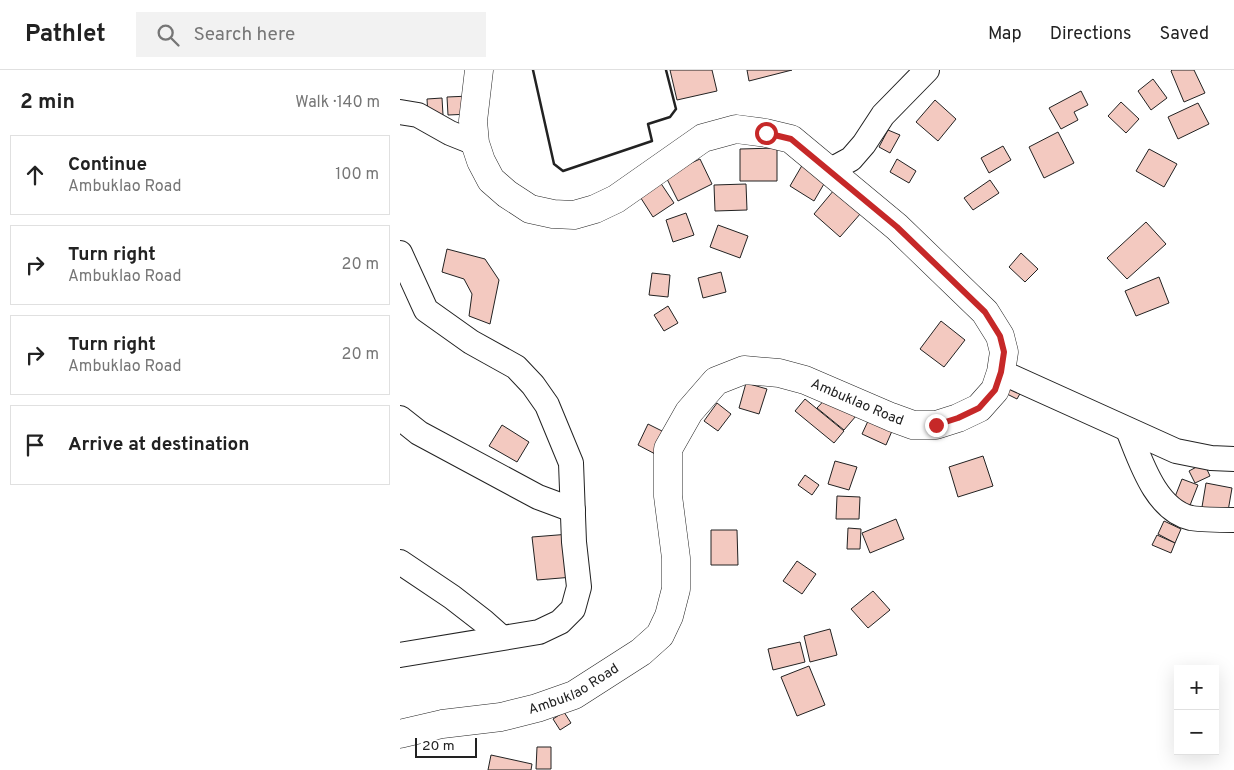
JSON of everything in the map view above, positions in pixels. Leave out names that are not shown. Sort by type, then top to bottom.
[{"type":"main road","name":"Ambuklao Road","points":[[400,734],[442,724],[501,717],[537,708],[574,695],[641,652],[660,635],[670,616],[676,589],[676,558],[668,496],[668,449],[689,412],[716,381],[744,370],[778,373],[805,380],[913,425],[936,425],[958,418],[979,408],[995,390],[1001,372],[1004,352],[1000,336],[985,312],[897,227],[791,139],[736,129],[703,138],[616,199],[595,209],[574,215],[553,214],[530,209],[507,194],[491,180],[481,161],[475,143],[473,121],[479,70]]},
{"type":"street","points":[[829,171],[851,159],[864,144],[883,115],[927,70]]},
{"type":"street","points":[[400,112],[418,115],[450,133],[475,143]]},
{"type":"street","points":[[400,253],[426,310],[471,342],[516,367],[533,385],[547,405],[571,463],[574,542],[579,587],[573,609],[560,622],[539,632],[400,655]]},
{"type":"street","points":[[1001,372],[1176,451],[1211,458],[1234,459]]},
{"type":"street","points":[[400,418],[419,433],[521,488],[573,510]]},
{"type":"street","points":[[1128,430],[1159,496],[1174,511],[1190,517],[1234,520]]},
{"type":"street","points":[[400,562],[452,597],[501,638]]},
{"type":"building","points":[[670,70],[712,70],[717,91],[677,100]]},
{"type":"building","points":[[747,70],[792,70],[749,81]]},
{"type":"building","points":[[1172,70],[1194,70],[1205,93],[1184,102]]},
{"type":"building","points":[[1153,79],[1167,98],[1151,110],[1138,91]]},
{"type":"building","points":[[1081,91],[1088,105],[1074,112],[1078,120],[1061,129],[1049,108]]},
{"type":"building","points":[[470,96],[471,114],[448,115],[447,97]]},
{"type":"building","points":[[442,98],[443,115],[428,116],[427,99]]},
{"type":"building","points":[[935,100],[956,119],[938,141],[916,122]]},
{"type":"building","points":[[1121,102],[1139,119],[1126,133],[1108,116]]},
{"type":"building","points":[[1198,103],[1209,124],[1178,139],[1168,117]]},
{"type":"building","points":[[888,130],[900,135],[890,153],[879,147]]},
{"type":"building","points":[[1058,132],[1074,163],[1044,178],[1029,147]]},
{"type":"building","points":[[1003,146],[1011,160],[989,173],[981,158]]},
{"type":"building","points":[[777,148],[777,181],[740,181],[740,149]]},
{"type":"building","points":[[1149,149],[1177,164],[1164,187],[1136,171]]},
{"type":"building","points":[[700,159],[712,184],[678,201],[665,175]]},
{"type":"building","points":[[897,159],[916,171],[909,183],[890,172]]},
{"type":"building","points":[[804,162],[828,177],[814,201],[790,186]]},
{"type":"building","points":[[658,179],[674,203],[653,217],[637,192]]},
{"type":"building","points":[[990,180],[999,193],[973,210],[964,198]]},
{"type":"building","points":[[746,184],[747,210],[715,211],[714,185]]},
{"type":"building","points":[[834,190],[861,213],[840,237],[814,214]]},
{"type":"building","points":[[686,213],[694,235],[673,242],[666,220]]},
{"type":"building","points":[[1146,222],[1166,244],[1127,279],[1107,258]]},
{"type":"building","points":[[718,225],[748,236],[740,258],[710,247]]},
{"type":"building","points":[[447,249],[485,259],[499,280],[490,324],[469,316],[472,294],[464,279],[442,272]]},
{"type":"building","points":[[1021,253],[1038,269],[1025,282],[1009,267]]},
{"type":"building","points":[[721,272],[726,292],[703,298],[698,278]]},
{"type":"building","points":[[652,273],[670,275],[668,297],[649,295]]},
{"type":"building","points":[[1159,277],[1169,303],[1136,316],[1125,291]]},
{"type":"building","points":[[668,306],[678,323],[664,331],[654,315]]},
{"type":"building","points":[[941,321],[965,340],[944,367],[920,349]]},
{"type":"building","points":[[746,383],[767,389],[759,414],[739,408]]},
{"type":"building","points":[[1011,384],[1022,390],[1017,399],[1005,393]]},
{"type":"building","points":[[830,394],[856,416],[844,430],[817,408]]},
{"type":"building","points":[[805,399],[844,431],[834,443],[795,411]]},
{"type":"building","points":[[717,403],[731,414],[718,431],[704,421]]},
{"type":"building","points":[[868,421],[892,431],[886,445],[862,434]]},
{"type":"building","points":[[648,424],[670,435],[659,456],[638,445]]},
{"type":"building","points":[[502,425],[529,442],[517,462],[489,446]]},
{"type":"building","points":[[983,456],[993,486],[958,497],[949,467]]},
{"type":"building","points":[[835,461],[857,467],[849,490],[828,484]]},
{"type":"building","points":[[1204,463],[1210,476],[1195,483],[1189,471]]},
{"type":"building","points":[[805,475],[819,485],[812,495],[798,485]]},
{"type":"building","points":[[1182,479],[1198,485],[1187,513],[1171,507]]},
{"type":"building","points":[[1206,483],[1232,488],[1227,517],[1201,513]]},
{"type":"building","points":[[837,496],[860,497],[859,519],[836,519]]},
{"type":"building","points":[[896,519],[904,539],[870,553],[862,533]]},
{"type":"building","points":[[1164,521],[1181,529],[1175,543],[1158,534]]},
{"type":"building","points":[[848,528],[861,529],[860,549],[847,549]]},
{"type":"building","points":[[711,530],[737,530],[738,565],[711,565]]},
{"type":"building","points":[[570,534],[573,577],[537,580],[532,537]]},
{"type":"building","points":[[1157,535],[1175,543],[1171,553],[1152,545]]},
{"type":"building","points":[[797,561],[816,574],[802,594],[783,581]]},
{"type":"building","points":[[873,591],[890,610],[868,628],[851,609]]},
{"type":"building","points":[[830,629],[837,655],[810,662],[804,636]]},
{"type":"building","points":[[800,642],[805,662],[773,670],[768,649]]},
{"type":"building","points":[[809,666],[825,705],[797,716],[781,677]]},
{"type":"building","points":[[564,712],[571,723],[560,730],[553,719]]},
{"type":"building","points":[[537,747],[551,747],[551,769],[536,769]]},
{"type":"building","points":[[491,755],[532,764],[531,770],[488,770]]},
{"type":"wall","points":[[533,70],[554,164],[563,171],[652,141],[648,124],[670,117],[676,109],[666,70]]},
{"type":"route","points":[[766,133],[791,139],[897,227],[985,312],[1000,336],[1004,352],[1001,372],[995,390],[979,408],[958,418],[936,425]]}]
